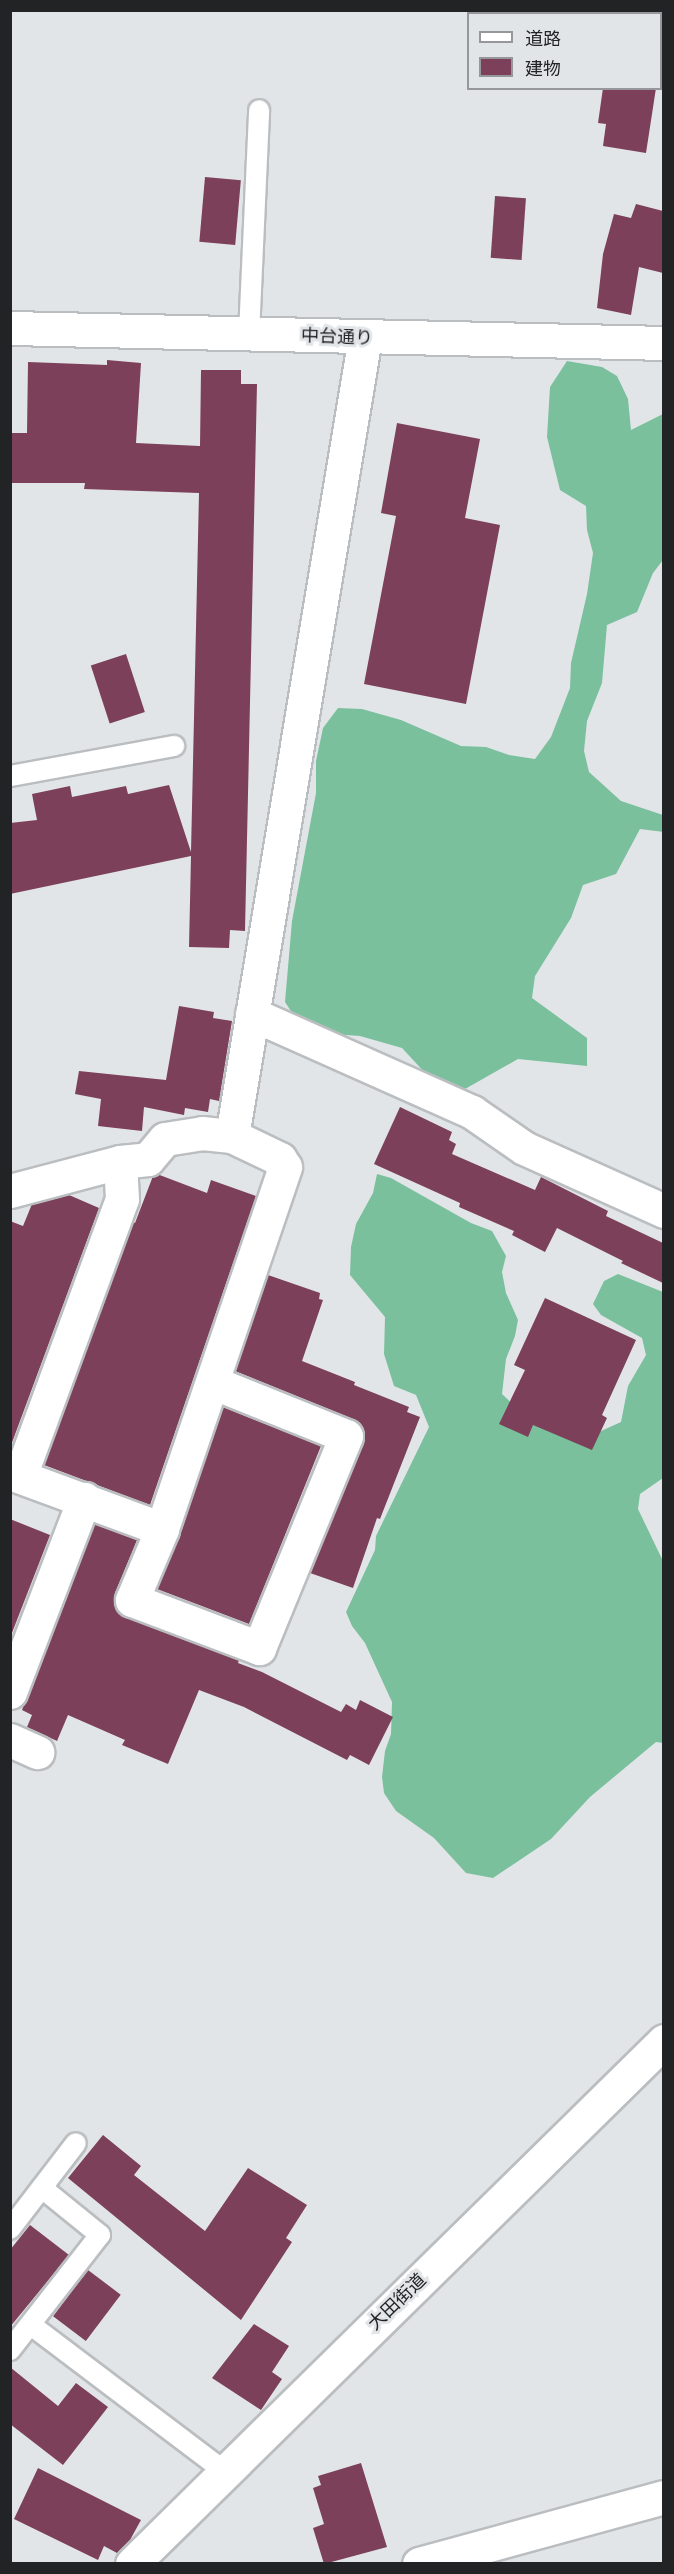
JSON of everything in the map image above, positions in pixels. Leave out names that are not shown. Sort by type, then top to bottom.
[{"type":"street","name":"中台通り","points":[[10,328],[663,344]]},
{"type":"street","points":[[231,1136],[365,337]]},
{"type":"street","points":[[252,1014],[472,1112],[524,1148],[663,1211]]},
{"type":"street","points":[[10,1191],[120,1162],[148,1159],[165,1139],[202,1133],[231,1136],[280,1159],[285,1167],[214,1383],[162,1529],[132,1600],[259,1648],[346,1436],[214,1383]]},
{"type":"street","points":[[120,1162],[122,1199],[15,1475],[162,1529]]},
{"type":"street","points":[[10,1692],[84,1499]]},
{"type":"street","name":"大田街道","points":[[132,2564],[224,2471],[663,2042]]},
{"type":"street","points":[[430,2562],[663,2497]]},
{"type":"lane","points":[[249,334],[259,110]]},
{"type":"lane","points":[[10,776],[174,746]]},
{"type":"lane","points":[[10,2229],[76,2143]]},
{"type":"lane","points":[[10,2350],[100,2235],[42,2188]]},
{"type":"lane","points":[[31,2325],[224,2471]]},
{"type":"green space","points":[[567,361],[602,367],[617,376],[628,399],[631,430],[663,414],[663,560],[653,573],[637,612],[607,625],[602,683],[587,721],[584,751],[589,772],[621,801],[663,815],[664,832],[640,829],[616,874],[583,885],[571,918],[535,976],[532,998],[587,1038],[587,1066],[518,1059],[465,1089],[427,1075],[402,1048],[360,1036],[319,1033],[298,1022],[285,1002],[292,921],[316,793],[316,761],[323,728],[338,708],[362,709],[401,720],[461,746],[486,747],[509,755],[535,759],[551,737],[570,688],[571,663],[587,594],[593,553],[587,530],[586,506],[560,490],[547,437],[550,387]]},
{"type":"green space","points":[[377,1174],[391,1178],[471,1223],[492,1231],[506,1256],[502,1272],[506,1293],[518,1320],[515,1336],[506,1359],[502,1394],[521,1412],[590,1436],[621,1422],[628,1386],[646,1355],[642,1338],[601,1315],[593,1304],[604,1281],[618,1274],[663,1292],[663,1478],[640,1494],[638,1509],[663,1561],[663,1743],[656,1742],[590,1797],[551,1839],[493,1878],[466,1873],[434,1838],[396,1811],[384,1793],[382,1777],[385,1751],[391,1734],[392,1702],[365,1643],[352,1626],[346,1612],[375,1550],[376,1536],[429,1427],[416,1395],[394,1386],[384,1354],[385,1317],[350,1275],[351,1247],[356,1224],[373,1193]]},
{"type":"building","points":[[603,90],[656,90],[646,153],[603,146],[606,124],[598,123]]},
{"type":"building","points":[[205,177],[241,180],[235,245],[199,242]]},
{"type":"building","points":[[495,196],[526,198],[522,260],[491,258]]},
{"type":"building","points":[[636,204],[663,211],[663,273],[639,267],[631,315],[597,308],[603,254],[614,214],[631,218]]},
{"type":"building","points":[[107,360],[141,363],[136,443],[200,446],[201,370],[241,370],[241,384],[257,384],[245,931],[230,930],[229,948],[189,947],[191,856],[10,894],[10,823],[37,820],[32,794],[70,786],[72,797],[126,786],[128,794],[169,785],[191,852],[199,493],[84,489],[85,483],[10,483],[10,433],[27,433],[28,362],[107,365]]},
{"type":"building","points":[[397,423],[480,439],[465,518],[500,525],[466,704],[364,684],[396,516],[381,513]]},
{"type":"building","points":[[126,654],[145,712],[110,723],[91,665]]},
{"type":"building","points":[[179,1006],[214,1012],[213,1018],[232,1021],[219,1101],[210,1099],[208,1112],[185,1108],[184,1115],[144,1107],[142,1131],[98,1126],[101,1099],[75,1094],[79,1071],[166,1080]]},
{"type":"building","points":[[400,1107],[452,1132],[449,1140],[456,1144],[452,1154],[535,1190],[541,1177],[608,1211],[606,1216],[663,1243],[663,1283],[557,1228],[545,1252],[512,1235],[514,1231],[459,1207],[460,1203],[374,1164]]},
{"type":"building","points":[[157,1174],[207,1193],[211,1180],[256,1196],[150,1505],[44,1465],[133,1222],[135,1223],[153,1176]]},
{"type":"building","points":[[69,1195],[99,1208],[10,1448],[10,1221],[23,1226],[32,1204]]},
{"type":"building","points":[[268,1275],[320,1293],[319,1299],[323,1300],[302,1361],[409,1407],[407,1412],[420,1417],[380,1519],[377,1518],[353,1588],[310,1573],[363,1443],[365,1434],[361,1425],[353,1419],[235,1371]]},
{"type":"building","points":[[545,1298],[636,1340],[602,1415],[607,1418],[592,1450],[533,1425],[528,1437],[499,1424],[525,1370],[514,1365]]},
{"type":"building","points":[[223,1407],[321,1446],[249,1624],[157,1589],[180,1535]]},
{"type":"building","points":[[10,1519],[50,1535],[10,1638]]},
{"type":"building","points":[[94,1524],[137,1540],[115,1593],[114,1603],[118,1612],[125,1617],[239,1660],[238,1663],[262,1672],[341,1712],[346,1704],[356,1710],[360,1700],[393,1717],[369,1765],[350,1755],[347,1760],[244,1707],[199,1690],[168,1764],[122,1745],[125,1740],[68,1715],[57,1741],[27,1727],[32,1715],[22,1710]]},
{"type":"building","points":[[103,2135],[141,2166],[134,2175],[205,2231],[248,2168],[307,2205],[286,2238],[292,2242],[241,2320],[68,2178]]},
{"type":"building","points":[[30,2225],[69,2255],[10,2327],[10,2250]]},
{"type":"building","points":[[88,2270],[121,2295],[86,2341],[53,2316]]},
{"type":"building","points":[[254,2324],[289,2346],[272,2372],[282,2379],[261,2410],[212,2378]]},
{"type":"building","points":[[10,2367],[58,2406],[76,2383],[108,2407],[63,2465],[10,2424]]},
{"type":"building","points":[[361,2463],[387,2547],[324,2564],[313,2528],[324,2524],[313,2488],[321,2485],[318,2476]]},
{"type":"building","points":[[38,2468],[141,2520],[130,2540],[117,2553],[104,2546],[98,2560],[14,2519]]}]
